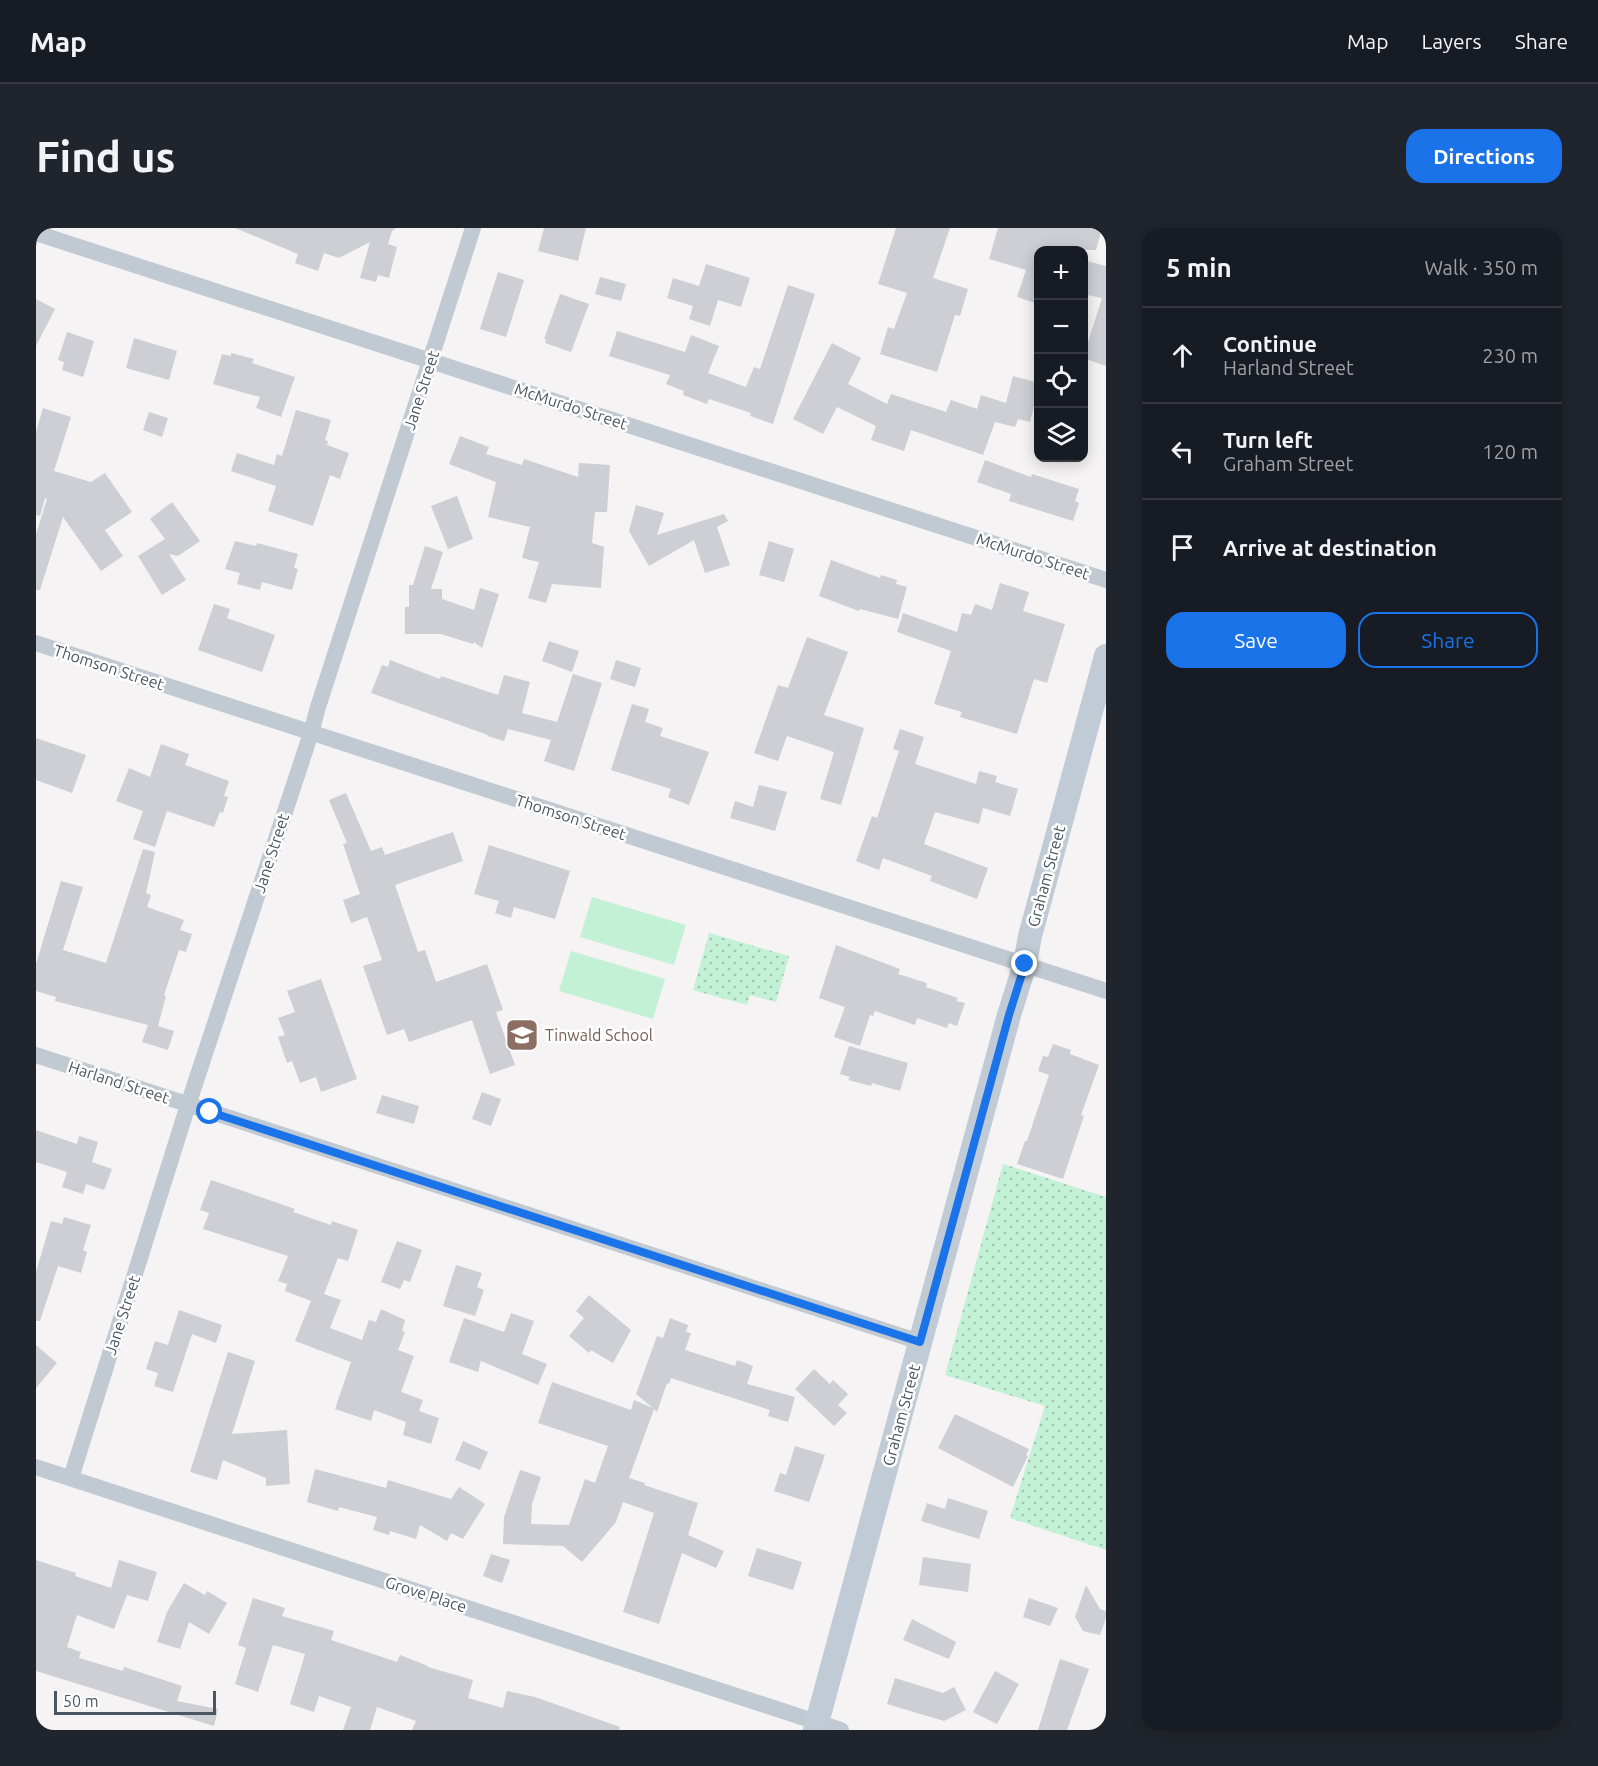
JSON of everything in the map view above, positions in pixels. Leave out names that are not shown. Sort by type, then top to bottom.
[{"type":"street","name":"Jane Street","points":[[71,1478],[188,1105],[311,733],[473,228]]},
{"type":"street","name":"McMurdo Street","points":[[36,233],[1106,580]]},
{"type":"street","name":"Thomson Street","points":[[36,643],[1106,991]]},
{"type":"street","name":"Graham Street","points":[[816,1726],[1009,1015],[1025,964],[1030,936],[1106,656]]},
{"type":"street","name":"Harland Street","points":[[36,1055],[920,1342]]},
{"type":"street","name":"Grove Place","points":[[36,1467],[816,1726],[841,1730]]},
{"type":"green space","points":[[592,897],[686,925],[674,965],[580,937]]},
{"type":"green space","points":[[709,933],[789,956],[776,1002],[750,995],[747,1005],[693,990]]},
{"type":"green space","points":[[571,951],[665,979],[653,1019],[559,991]]},
{"type":"green space","points":[[1003,1164],[1106,1197],[1106,1550],[1010,1518],[1045,1406],[945,1375]]},
{"type":"building","points":[[235,228],[396,228],[392,231],[388,244],[397,247],[389,278],[378,275],[376,282],[360,278],[370,242],[339,258],[324,253],[318,271],[295,263],[298,254]]},
{"type":"building","points":[[544,228],[586,228],[578,261],[538,251]]},
{"type":"building","points":[[896,228],[950,228],[933,278],[968,289],[960,316],[955,315],[937,372],[880,354],[888,327],[894,329],[907,293],[878,284]]},
{"type":"building","points":[[998,228],[1102,228],[1096,250],[1088,250],[1088,246],[1034,246],[1034,303],[1017,297],[1026,270],[989,259]]},
{"type":"building","points":[[1088,261],[1106,266],[1106,366],[1088,360],[1088,342],[1102,298],[1088,295]]},
{"type":"building","points":[[706,264],[750,278],[741,307],[718,300],[710,326],[689,319],[693,306],[667,298],[673,278],[699,286]]},
{"type":"building","points":[[498,272],[524,280],[506,337],[480,329]]},
{"type":"building","points":[[600,277],[626,284],[621,301],[595,294]]},
{"type":"building","points":[[788,285],[815,294],[773,424],[750,416],[751,413],[709,399],[707,404],[683,395],[684,391],[666,384],[670,375],[609,356],[617,331],[685,352],[691,335],[719,346],[708,373],[746,387],[754,367],[760,369]]},
{"type":"building","points":[[560,294],[589,304],[571,352],[545,343],[546,339],[544,339]]},
{"type":"building","points":[[36,299],[55,309],[36,346]]},
{"type":"building","points":[[67,332],[94,341],[83,377],[62,370],[64,362],[58,360]]},
{"type":"building","points":[[134,338],[177,351],[169,380],[126,368]]},
{"type":"building","points":[[832,343],[861,358],[848,384],[887,404],[891,394],[946,412],[951,400],[977,409],[981,395],[1006,403],[1013,376],[1034,382],[1034,406],[1030,422],[1018,419],[1015,427],[995,422],[983,455],[911,430],[904,451],[871,440],[876,426],[837,407],[823,434],[793,419]]},
{"type":"building","points":[[231,353],[254,359],[252,363],[295,377],[281,417],[256,408],[260,397],[213,384],[222,354],[231,356]]},
{"type":"building","points":[[43,408],[71,417],[54,471],[91,482],[105,473],[132,512],[105,530],[123,556],[101,571],[63,517],[40,590],[36,590],[36,534],[47,499],[45,498],[40,516],[36,515],[36,432]]},
{"type":"building","points":[[296,410],[331,420],[325,440],[328,441],[327,445],[349,453],[340,479],[330,475],[313,526],[268,511],[276,486],[231,471],[237,453],[274,465],[277,454],[282,456]]},
{"type":"building","points":[[149,412],[168,418],[162,437],[143,430]]},
{"type":"building","points":[[460,436],[489,447],[486,454],[522,465],[524,459],[578,477],[579,463],[610,465],[607,512],[595,512],[592,543],[604,547],[601,588],[552,584],[546,603],[528,598],[539,562],[522,558],[530,527],[488,517],[496,482],[449,464]]},
{"type":"building","points":[[985,460],[1031,477],[1032,474],[1079,489],[1075,501],[1079,503],[1073,521],[1009,501],[1011,494],[977,482]]},
{"type":"building","points":[[457,496],[473,539],[448,549],[431,506]]},
{"type":"building","points":[[172,502],[200,541],[178,556],[169,554],[186,580],[162,595],[138,556],[165,539],[150,519]]},
{"type":"building","points":[[636,505],[664,513],[657,535],[724,514],[728,521],[717,527],[730,565],[705,573],[694,540],[649,566],[629,531]]},
{"type":"building","points":[[235,541],[256,546],[257,543],[298,554],[294,568],[298,569],[292,590],[262,582],[260,590],[237,584],[240,573],[225,569]]},
{"type":"building","points":[[769,541],[794,549],[784,582],[759,575]]},
{"type":"building","points":[[425,546],[443,552],[431,589],[442,589],[442,599],[474,610],[480,588],[499,594],[482,648],[474,642],[473,644],[441,634],[405,634],[405,607],[409,607],[409,585],[413,585]]},
{"type":"building","points":[[831,560],[880,578],[881,575],[897,580],[896,584],[907,587],[898,619],[860,609],[859,611],[819,596]]},
{"type":"building","points":[[1000,583],[1029,592],[1023,611],[1065,624],[1047,683],[1034,679],[1017,734],[960,717],[962,712],[934,704],[951,651],[897,632],[903,613],[957,632],[962,613],[971,615],[975,604],[992,610]]},
{"type":"building","points":[[214,604],[230,609],[227,618],[275,635],[262,672],[198,650]]},
{"type":"building","points":[[807,637],[848,652],[824,715],[864,728],[841,805],[820,799],[834,752],[787,736],[778,761],[754,753],[778,685],[788,688]]},
{"type":"building","points":[[549,641],[579,651],[572,672],[542,661]]},
{"type":"building","points":[[390,660],[440,679],[441,676],[498,695],[504,675],[530,682],[522,713],[557,722],[573,674],[602,683],[574,771],[544,761],[551,740],[508,729],[504,741],[371,693],[382,665],[388,667]]},
{"type":"building","points":[[616,660],[641,668],[635,687],[610,679]]},
{"type":"building","points":[[632,704],[649,709],[645,722],[663,728],[660,736],[709,752],[689,805],[668,797],[671,789],[611,770]]},
{"type":"building","points":[[900,729],[924,737],[915,764],[976,784],[979,771],[997,776],[995,782],[1018,789],[1010,816],[983,808],[979,824],[935,812],[924,844],[988,868],[977,899],[930,881],[932,876],[883,858],[879,870],[856,861],[872,816],[877,818],[899,751],[893,749]]},
{"type":"building","points":[[36,738],[86,755],[72,793],[36,780]]},
{"type":"building","points":[[161,744],[189,754],[185,765],[229,781],[224,796],[228,797],[223,813],[220,812],[214,827],[167,811],[155,847],[133,839],[143,811],[116,801],[129,768],[150,777]]},
{"type":"building","points":[[759,785],[787,792],[775,831],[730,818],[735,801],[753,807]]},
{"type":"building","points":[[346,793],[371,851],[382,847],[385,855],[453,832],[463,861],[395,885],[418,952],[425,950],[436,982],[487,964],[503,1010],[496,1012],[515,1065],[490,1074],[472,1020],[409,1042],[404,1029],[387,1035],[363,966],[382,960],[367,917],[351,923],[343,900],[360,894],[343,844],[347,843],[329,800]]},
{"type":"building","points":[[489,845],[570,871],[555,919],[514,907],[511,918],[495,913],[499,901],[474,894]]},
{"type":"building","points":[[143,849],[155,852],[146,893],[151,895],[147,907],[184,920],[180,930],[192,934],[186,952],[179,950],[164,995],[166,996],[158,1026],[174,1031],[168,1050],[142,1042],[148,1025],[55,1001],[56,997],[36,991],[36,964],[61,881],[83,887],[63,950],[106,963]]},
{"type":"building","points":[[836,945],[900,969],[898,974],[927,983],[926,987],[958,998],[956,1001],[965,1003],[957,1026],[949,1023],[947,1028],[917,1018],[915,1025],[875,1011],[873,1016],[870,1015],[860,1046],[834,1037],[845,1007],[819,998]]},
{"type":"building","points":[[321,979],[357,1079],[321,1092],[316,1077],[300,1083],[292,1061],[287,1063],[278,1037],[285,1035],[278,1018],[295,1012],[287,991]]},
{"type":"building","points":[[1053,1044],[1071,1050],[1070,1054],[1099,1065],[1081,1115],[1084,1116],[1063,1179],[1017,1164],[1049,1075],[1038,1071],[1043,1056],[1048,1057]]},
{"type":"building","points":[[849,1046],[908,1063],[900,1091],[872,1083],[871,1086],[848,1080],[850,1077],[840,1074]]},
{"type":"building","points":[[482,1092],[501,1099],[491,1126],[472,1119]]},
{"type":"building","points":[[382,1095],[419,1106],[414,1124],[376,1113]]},
{"type":"building","points":[[36,1130],[77,1144],[79,1136],[98,1142],[92,1162],[112,1169],[104,1190],[86,1184],[83,1194],[62,1187],[67,1172],[36,1162]]},
{"type":"building","points":[[211,1180],[295,1209],[293,1212],[331,1225],[332,1221],[358,1230],[348,1261],[338,1258],[324,1294],[341,1300],[330,1328],[362,1340],[369,1320],[376,1322],[381,1309],[405,1320],[402,1331],[405,1332],[398,1350],[414,1356],[401,1392],[423,1400],[419,1411],[439,1418],[431,1444],[403,1435],[406,1422],[374,1410],[371,1421],[335,1409],[351,1362],[295,1341],[311,1301],[285,1291],[287,1284],[278,1281],[288,1256],[203,1229],[209,1213],[200,1210]]},
{"type":"building","points":[[64,1217],[91,1225],[83,1250],[87,1252],[81,1273],[58,1266],[40,1321],[36,1321],[36,1272],[51,1221],[62,1224]]},
{"type":"building","points":[[397,1241],[422,1250],[410,1282],[404,1280],[400,1289],[381,1282]]},
{"type":"building","points":[[456,1265],[482,1273],[477,1287],[484,1290],[475,1316],[443,1306]]},
{"type":"building","points":[[589,1295],[631,1330],[613,1363],[591,1350],[589,1353],[569,1336],[584,1318],[576,1311]]},
{"type":"building","points":[[179,1310],[222,1325],[216,1343],[192,1334],[173,1392],[154,1386],[158,1373],[146,1369],[155,1341],[168,1345]]},
{"type":"building","points":[[511,1313],[534,1321],[522,1354],[547,1364],[538,1385],[481,1361],[478,1372],[449,1362],[464,1318],[504,1332]]},
{"type":"building","points":[[670,1318],[688,1325],[686,1332],[691,1333],[685,1350],[735,1366],[737,1360],[753,1366],[747,1384],[795,1397],[788,1422],[768,1416],[770,1410],[671,1378],[669,1384],[667,1383],[657,1412],[654,1409],[629,1478],[698,1503],[688,1535],[724,1551],[716,1568],[682,1553],[659,1624],[623,1612],[654,1513],[623,1502],[616,1522],[582,1562],[563,1546],[503,1544],[504,1517],[520,1470],[541,1477],[532,1504],[531,1524],[569,1525],[585,1479],[595,1483],[608,1446],[538,1423],[552,1382],[631,1410],[634,1400],[653,1408],[636,1394],[657,1336],[663,1338]]},
{"type":"building","points":[[36,1345],[57,1363],[36,1388]]},
{"type":"building","points":[[228,1352],[255,1361],[232,1434],[287,1430],[290,1484],[266,1486],[266,1478],[223,1460],[217,1480],[190,1472]]},
{"type":"building","points":[[814,1369],[830,1384],[833,1380],[848,1394],[838,1405],[847,1413],[834,1426],[795,1389]]},
{"type":"building","points":[[955,1414],[1029,1449],[1013,1487],[938,1448]]},
{"type":"building","points":[[463,1441],[488,1452],[480,1470],[455,1460]]},
{"type":"building","points":[[795,1446],[825,1455],[809,1502],[774,1491],[780,1473],[786,1475]]},
{"type":"building","points":[[315,1469],[386,1488],[388,1480],[451,1499],[459,1487],[485,1504],[463,1539],[451,1533],[447,1541],[420,1525],[416,1539],[390,1531],[389,1535],[373,1530],[377,1517],[339,1507],[338,1511],[307,1502]]},
{"type":"building","points":[[948,1498],[988,1511],[979,1539],[921,1521],[927,1503],[945,1509]]},
{"type":"building","points":[[757,1548],[802,1562],[793,1590],[748,1576]]},
{"type":"building","points":[[491,1554],[510,1560],[502,1583],[483,1576]]},
{"type":"building","points":[[923,1557],[971,1564],[968,1592],[919,1585]]},
{"type":"building","points":[[36,1560],[76,1573],[75,1576],[111,1588],[119,1560],[157,1572],[148,1601],[127,1595],[114,1629],[77,1615],[67,1647],[81,1652],[79,1658],[123,1671],[124,1667],[182,1686],[177,1701],[218,1709],[214,1726],[36,1671]]},
{"type":"building","points":[[184,1583],[205,1595],[207,1591],[227,1603],[209,1634],[189,1622],[180,1649],[157,1642],[167,1612]]},
{"type":"building","points":[[1086,1585],[1100,1609],[1106,1611],[1100,1635],[1083,1631],[1075,1617]]},
{"type":"building","points":[[253,1598],[285,1608],[282,1616],[334,1631],[331,1640],[397,1662],[400,1655],[428,1667],[473,1680],[468,1698],[503,1708],[507,1691],[535,1697],[620,1727],[619,1730],[412,1730],[416,1721],[377,1707],[370,1730],[343,1730],[351,1707],[319,1696],[314,1712],[290,1704],[305,1654],[273,1645],[258,1692],[235,1684],[246,1648],[238,1645]]},
{"type":"building","points":[[1029,1598],[1058,1608],[1050,1626],[1023,1617]]},
{"type":"building","points":[[912,1619],[956,1642],[949,1659],[903,1640]]},
{"type":"building","points":[[1060,1659],[1089,1669],[1067,1730],[1038,1730]]},
{"type":"building","points":[[995,1671],[1019,1684],[997,1724],[973,1712]]},
{"type":"building","points":[[895,1678],[943,1693],[954,1687],[966,1710],[944,1721],[887,1704]]},
{"type":"place","name":"Tinwald School","points":[[522,1035]]},
{"type":"route","points":[[210,1112],[920,1342],[1025,964]]}]
